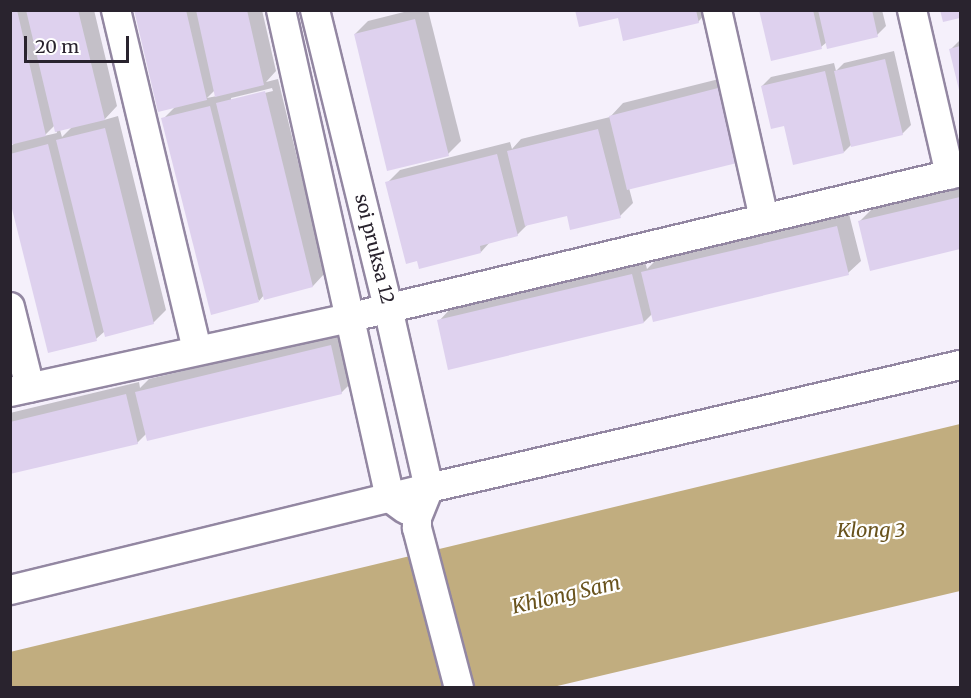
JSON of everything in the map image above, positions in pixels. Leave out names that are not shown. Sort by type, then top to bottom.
[{"type":"street","points":[[116,10],[197,350]]},
{"type":"street","points":[[281,10],[390,498],[417,522]]},
{"type":"street","name":"soi pruksa 12","points":[[315,10],[388,308],[429,488]]},
{"type":"street","points":[[717,10],[764,218]]},
{"type":"street","points":[[10,307],[20,390],[348,318],[955,173],[912,10]]},
{"type":"street","points":[[10,590],[429,488],[960,365]]},
{"type":"street","points":[[429,488],[417,522],[459,687]]},
{"type":"water","name":"Klong 3","points":[[960,424],[960,591],[553,687],[11,687],[10,652]]},
{"type":"building","points":[[10,10],[17,10],[46,136],[10,145]]},
{"type":"building","points":[[26,10],[78,10],[105,120],[55,132]]},
{"type":"building","points":[[134,10],[186,10],[207,100],[158,112]]},
{"type":"building","points":[[196,10],[247,10],[264,85],[215,97]]},
{"type":"building","points":[[575,10],[696,10],[699,23],[623,41],[618,18],[579,27]]},
{"type":"building","points":[[759,10],[813,10],[822,49],[771,61]]},
{"type":"building","points":[[818,10],[872,10],[878,37],[827,49]]},
{"type":"building","points":[[940,10],[960,10],[960,18],[943,22]]},
{"type":"building","points":[[415,19],[449,156],[387,171],[354,34]]},
{"type":"building","points":[[960,46],[960,94],[949,49]]},
{"type":"building","points":[[885,59],[903,135],[851,147],[834,71]]},
{"type":"building","points":[[825,71],[844,153],[793,165],[784,126],[771,129],[761,86]]},
{"type":"building","points":[[718,88],[737,163],[627,190],[609,116]]},
{"type":"building","points":[[265,91],[313,287],[264,300],[216,103]]},
{"type":"building","points":[[210,106],[259,302],[211,315],[161,118]]},
{"type":"building","points":[[105,128],[154,324],[105,337],[56,140]]},
{"type":"building","points":[[598,129],[621,218],[570,230],[567,216],[525,226],[507,151]]},
{"type":"building","points":[[48,144],[97,341],[48,353],[10,201],[10,154]]},
{"type":"building","points":[[497,154],[518,236],[480,246],[481,253],[419,269],[417,261],[406,264],[385,182]]},
{"type":"building","points":[[960,197],[960,249],[870,271],[858,221]]},
{"type":"building","points":[[837,226],[849,275],[653,322],[641,272]]},
{"type":"building","points":[[632,274],[644,323],[448,370],[437,320]]},
{"type":"building","points":[[331,345],[342,394],[147,441],[135,392]]},
{"type":"building","points":[[126,394],[138,444],[10,474],[10,422]]},
{"type":"water label","name":"Khlong Sam","points":[[566,594]]}]
